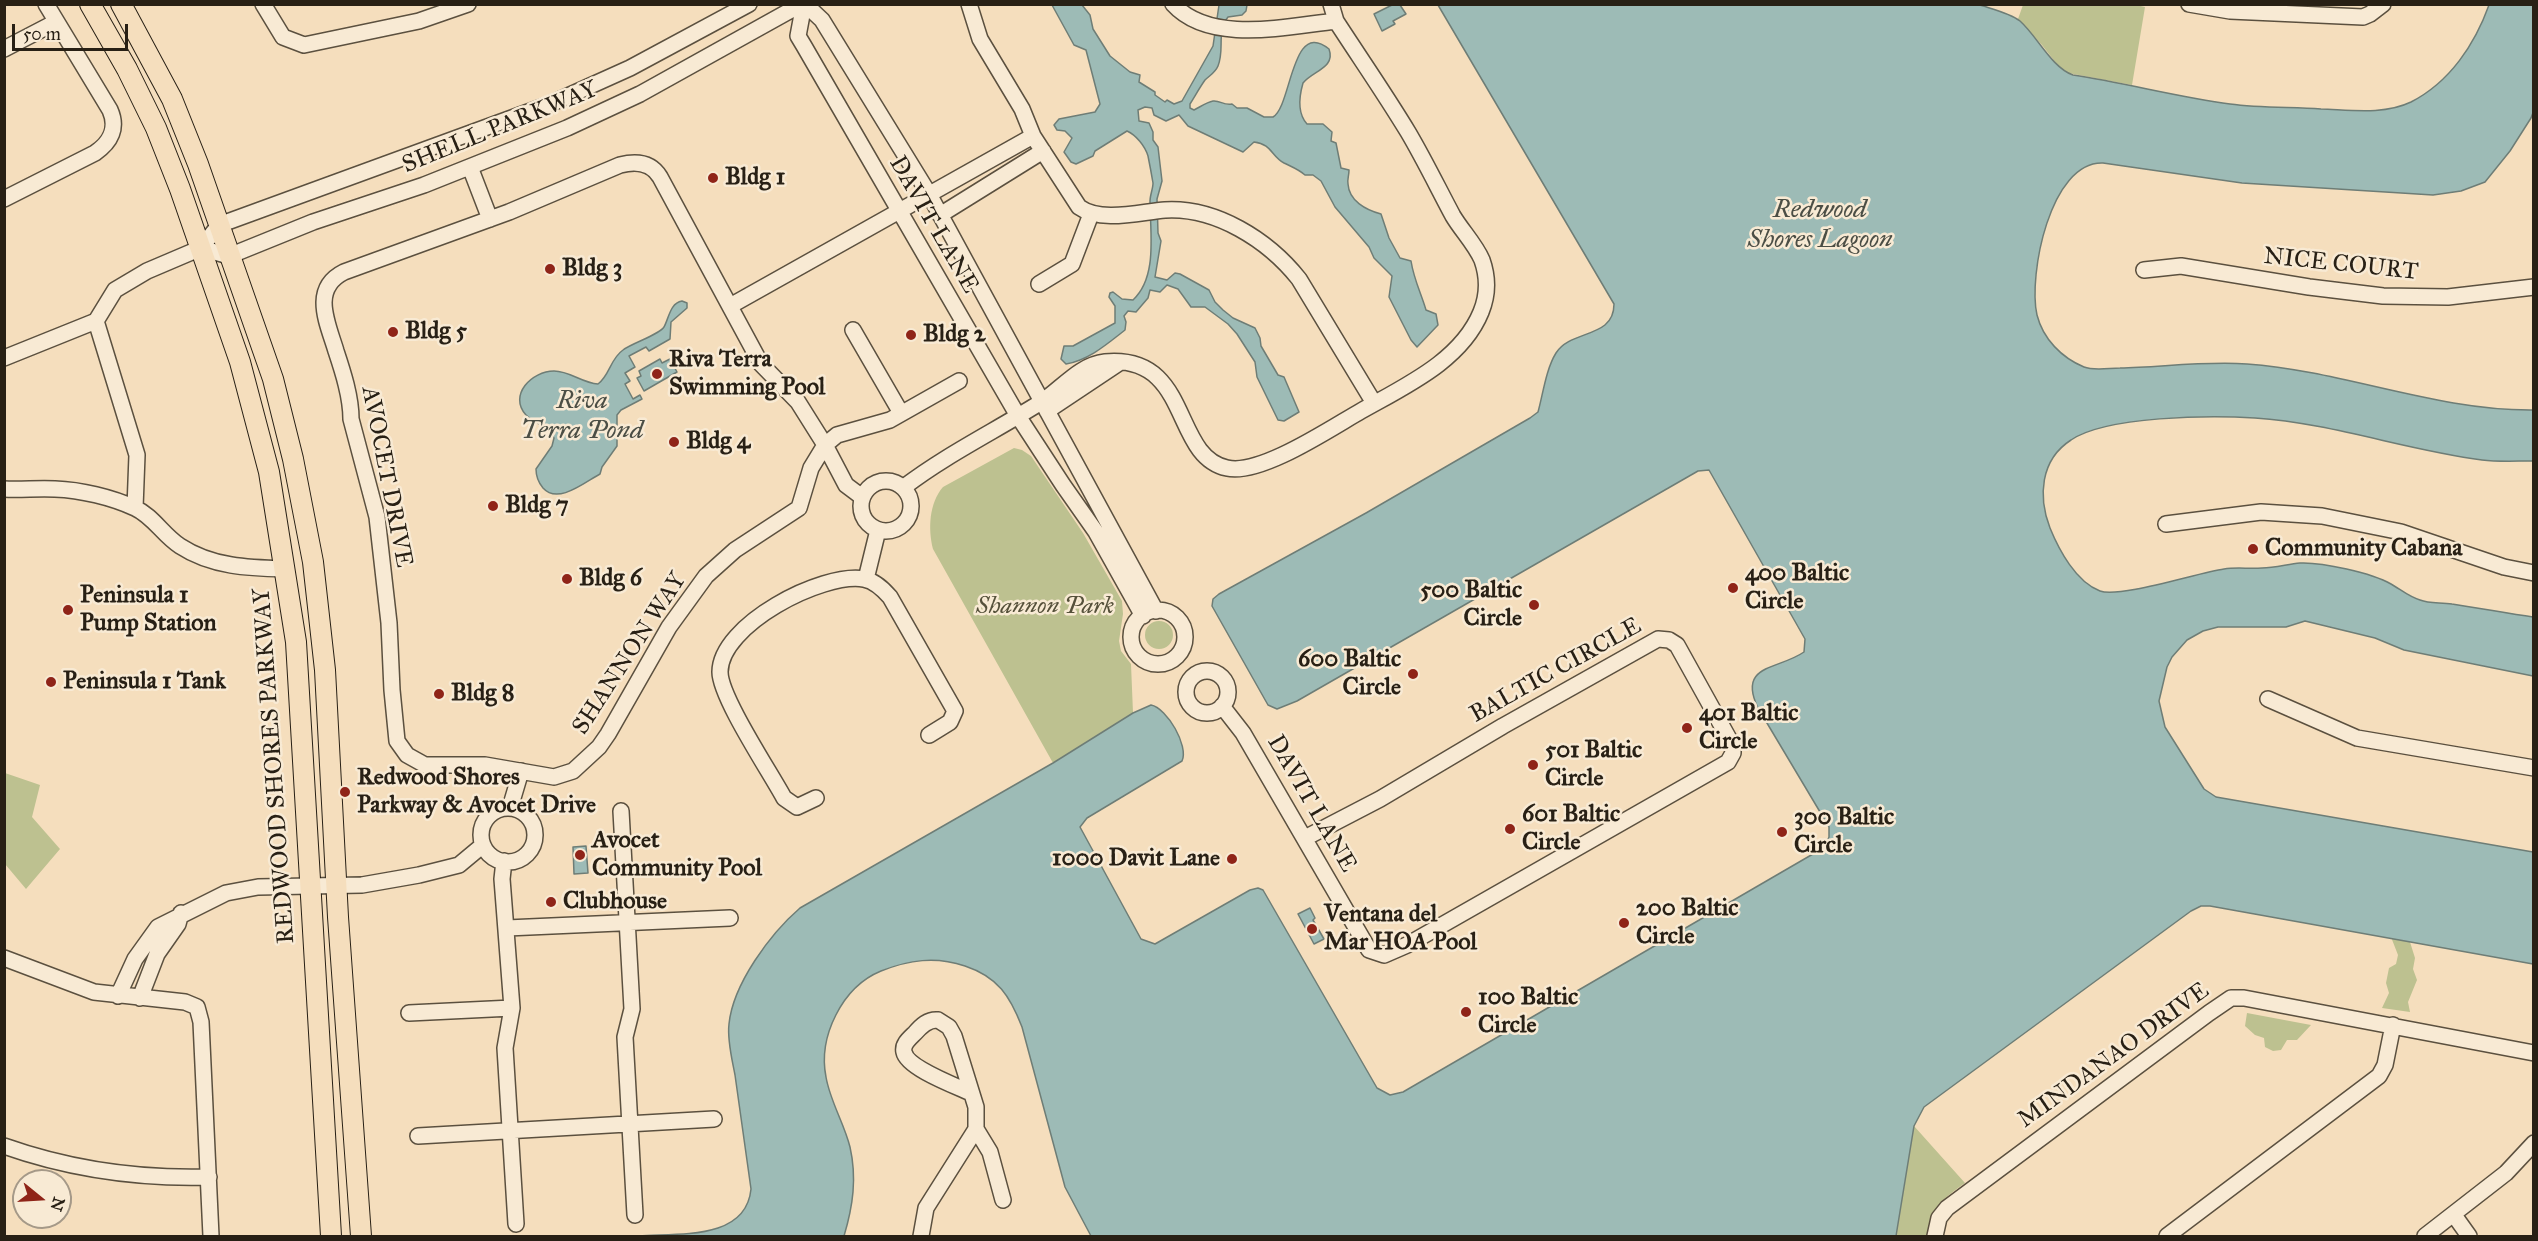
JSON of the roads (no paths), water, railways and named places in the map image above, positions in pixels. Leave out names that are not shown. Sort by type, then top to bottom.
[{"type":"main road","name":"REDWOOD SHORES PARKWAY","points":[[90,4],[127,69],[156,128],[201,248],[240,362],[269,472],[296,642],[331,1236]]},
{"type":"main road","points":[[121,4],[172,99],[273,380],[293,459],[313,562],[326,670],[336,886],[361,1236]]},
{"type":"street","points":[[4,199],[95,153],[106,146],[111,136],[114,122],[110,110],[46,4]]},
{"type":"street","points":[[263,4],[283,37],[304,45],[419,21],[468,4]]},
{"type":"street","name":"SHELL PARKWAY","points":[[219,225],[550,104],[630,68],[748,4]]},
{"type":"street","name":"SHELL PARKWAY","points":[[229,256],[313,222],[470,167],[567,128],[640,94],[804,4]]},
{"type":"street","name":"DAVIT LANE","points":[[804,4],[822,20],[929,194],[1045,406],[1149,613]]},
{"type":"street","name":"DAVIT LANE","points":[[804,4],[798,36],[1018,416],[1149,613]]},
{"type":"street","points":[[969,4],[980,39],[1022,109],[1033,136],[1080,207],[1091,214],[1167,210],[1193,213],[1220,220],[1262,242],[1286,261],[1299,279],[1374,404]]},
{"type":"street","points":[[1173,4],[1193,20],[1212,27],[1232,30],[1336,21]]},
{"type":"street","points":[[904,487],[932,465],[1018,416],[1045,406],[1060,386],[1103,362],[1139,366],[1161,379],[1199,448],[1211,461],[1226,468],[1252,468],[1374,404],[1430,369],[1462,344],[1482,310],[1487,282],[1478,252],[1456,220],[1408,132],[1336,21],[1330,4]]},
{"type":"street","points":[[2189,4],[2363,17],[2379,9],[2383,4]]},
{"type":"street","points":[[4,49],[56,22]]},
{"type":"street","points":[[730,306],[1033,136]]},
{"type":"street","points":[[940,215],[1043,151]]},
{"type":"street","points":[[470,167],[490,219],[620,165],[633,163],[652,167],[660,177],[761,364],[798,402],[825,445],[846,485],[862,497]]},
{"type":"street","points":[[1039,284],[1072,264],[1091,214]]},
{"type":"street","name":"AVOCET DRIVE","points":[[490,219],[339,274],[328,286],[323,306],[347,392],[351,419],[377,517],[389,623],[397,741],[407,755],[424,765],[486,765],[521,771]]},
{"type":"street","points":[[4,358],[96,321],[115,290],[147,271],[201,248],[219,225]]},
{"type":"street","points":[[201,248],[229,256]]},
{"type":"street","name":"NICE COURT","points":[[2144,270],[2181,266],[2309,287],[2384,296],[2448,297],[2534,287]]},
{"type":"street","points":[[96,321],[137,455],[135,508]]},
{"type":"street","points":[[853,330],[901,413]]},
{"type":"street","points":[[825,445],[837,435],[890,420],[959,381]]},
{"type":"street","name":"SHANNON WAY","points":[[521,771],[554,777],[563,775],[573,771],[599,747],[669,627],[696,587],[724,558],[799,508],[811,468],[825,445]]},
{"type":"street","points":[[889,480],[904,487],[911,502],[908,519],[895,530],[878,530],[868,524],[861,512],[862,497],[873,484],[889,480]]},
{"type":"street","points":[[4,489],[69,490],[135,508],[180,546],[205,557],[232,567],[285,569]]},
{"type":"street","points":[[2166,524],[2269,512],[2322,516],[2401,532],[2504,567],[2534,573]]},
{"type":"street","points":[[866,579],[878,530]]},
{"type":"street","points":[[816,798],[797,807],[784,798],[723,690],[720,664],[733,639],[773,608],[834,580],[866,579],[883,589],[890,597],[955,711],[950,722],[929,735]]},
{"type":"street","points":[[1149,613],[1172,614],[1183,627],[1185,634],[1176,656],[1154,664],[1138,655],[1134,648],[1133,630],[1149,613]]},
{"type":"street","name":"BALTIC CIRCLE","points":[[1305,838],[1380,799],[1658,639],[1666,639],[1677,645],[1731,742],[1733,753],[1728,762],[1407,945],[1387,955],[1378,954]]},
{"type":"street","points":[[1176,656],[1195,675]]},
{"type":"street","points":[[1214,672],[1225,681],[1228,694],[1222,706],[1216,711],[1203,713],[1191,706],[1186,693],[1195,675],[1214,672]]},
{"type":"street","points":[[2268,699],[2357,738],[2534,768]]},
{"type":"street","name":"DAVIT LANE","points":[[1222,706],[1244,733],[1369,950],[1378,954]]},
{"type":"street","points":[[510,808],[521,771]]},
{"type":"street","points":[[501,808],[510,808],[518,810],[531,820],[534,837],[528,853],[513,861],[504,861],[495,859],[483,845],[482,827],[486,819],[501,808]]},
{"type":"street","points":[[621,811],[632,1009],[625,1036],[635,1215]]},
{"type":"street","points":[[118,996],[135,959],[158,927],[226,893],[258,887],[362,885],[419,875],[459,865],[483,845]]},
{"type":"street","points":[[504,861],[502,879],[512,1008],[505,1048],[516,1224]]},
{"type":"street","points":[[140,998],[157,954],[178,924],[182,913]]},
{"type":"street","points":[[507,928],[730,918]]},
{"type":"street","points":[[4,958],[94,992],[185,1002],[197,1007],[200,1012],[211,1236]]},
{"type":"street","name":"MINDANAO DRIVE","points":[[1935,1236],[1939,1218],[1947,1208],[2228,1000],[2244,998],[2534,1053]]},
{"type":"street","points":[[409,1013],[512,1008]]},
{"type":"street","points":[[971,1093],[914,1065],[905,1056],[904,1046],[920,1027],[933,1020],[949,1027],[976,1107],[976,1129],[990,1152],[1003,1200]]},
{"type":"street","points":[[2167,1236],[2379,1076],[2385,1065],[2393,1025]]},
{"type":"street","points":[[418,1136],[714,1119]]},
{"type":"street","points":[[921,1236],[926,1208],[976,1129]]},
{"type":"street","points":[[2425,1236],[2506,1173],[2534,1143]]},
{"type":"street","points":[[4,1146],[38,1158],[83,1169],[146,1177],[209,1177]]},
{"type":"street","points":[[2454,1215],[2469,1236]]},
{"type":"water","points":[[1052,5],[1082,5],[1090,15],[1093,29],[1110,56],[1130,72],[1140,75],[1139,82],[1155,92],[1155,95],[1165,102],[1167,100],[1174,104],[1182,101],[1213,46],[1219,5],[1247,5],[1242,15],[1228,17],[1224,23],[1218,66],[1205,80],[1190,104],[1190,108],[1194,110],[1208,102],[1215,101],[1232,104],[1237,108],[1247,108],[1264,117],[1273,117],[1279,110],[1300,54],[1307,45],[1316,43],[1329,49],[1329,61],[1326,65],[1303,83],[1300,110],[1307,124],[1323,124],[1332,132],[1331,141],[1336,143],[1341,168],[1349,170],[1348,182],[1351,195],[1364,207],[1381,214],[1389,238],[1400,258],[1411,261],[1426,310],[1436,314],[1438,325],[1417,347],[1411,340],[1389,297],[1392,276],[1374,258],[1369,247],[1335,207],[1321,181],[1313,175],[1305,175],[1284,163],[1260,143],[1254,142],[1243,152],[1188,126],[1179,115],[1166,121],[1154,115],[1152,108],[1145,107],[1138,110],[1139,121],[1149,123],[1153,132],[1153,140],[1158,147],[1162,181],[1157,199],[1158,233],[1161,241],[1155,277],[1167,280],[1175,273],[1180,274],[1209,290],[1215,302],[1233,318],[1255,328],[1261,346],[1278,375],[1284,377],[1299,412],[1284,421],[1278,420],[1257,377],[1255,362],[1237,334],[1228,324],[1205,307],[1191,307],[1178,289],[1167,285],[1160,292],[1150,290],[1148,298],[1136,312],[1128,311],[1124,316],[1125,330],[1111,341],[1090,355],[1066,364],[1061,359],[1064,346],[1073,346],[1115,323],[1115,306],[1109,297],[1110,293],[1113,292],[1122,299],[1133,300],[1141,290],[1146,279],[1151,254],[1150,201],[1153,183],[1145,148],[1127,131],[1095,151],[1093,156],[1076,164],[1071,162],[1064,152],[1072,138],[1065,131],[1057,130],[1054,125],[1059,119],[1095,112],[1100,104],[1086,50],[1074,45]]},
{"type":"water","points":[[1392,5],[1400,5],[1406,14],[1393,21],[1395,24],[1382,31],[1374,14]]},
{"type":"water","name":"Redwood Shores Lagoon","points":[[1438,5],[1980,5],[2006,13],[2020,21],[2051,59],[2073,75],[2230,104],[2367,111],[2401,106],[2425,94],[2438,84],[2468,48],[2489,5],[2533,5],[2534,110],[2510,151],[2485,182],[2461,191],[2433,195],[2242,183],[2103,163],[2085,167],[2069,180],[2056,200],[2040,249],[2035,297],[2040,324],[2054,347],[2076,363],[2088,368],[2215,363],[2247,364],[2319,374],[2461,404],[2497,409],[2533,410],[2534,461],[2482,460],[2454,456],[2312,425],[2255,418],[2187,417],[2108,426],[2087,432],[2061,448],[2048,468],[2043,492],[2046,516],[2063,555],[2083,580],[2100,591],[2141,588],[2224,569],[2267,568],[2309,563],[2347,569],[2372,576],[2424,601],[2533,617],[2533,676],[2404,650],[2375,638],[2305,621],[2286,627],[2218,627],[2203,631],[2187,640],[2172,657],[2167,667],[2159,701],[2165,727],[2204,789],[2216,797],[2533,852],[2533,964],[2201,906],[2191,911],[1924,1107],[1914,1126],[1896,1236],[1091,1236],[1065,1187],[1022,1027],[1013,1006],[994,982],[965,966],[933,960],[912,962],[881,971],[855,989],[844,1001],[836,1015],[826,1046],[824,1062],[826,1077],[852,1158],[854,1181],[852,1203],[844,1236],[639,1236],[707,1231],[737,1218],[746,1206],[751,1189],[729,1043],[729,1024],[732,1009],[745,977],[777,931],[800,908],[1053,763],[1133,713],[1151,705],[1164,713],[1175,728],[1182,746],[1182,761],[1087,818],[1080,827],[1141,939],[1155,944],[1250,890],[1258,888],[1263,890],[1377,1088],[1390,1095],[1403,1092],[1825,847],[1829,837],[1829,827],[1758,708],[1753,694],[1753,683],[1756,676],[1763,670],[1804,652],[1805,639],[1709,470],[1698,471],[1297,701],[1277,709],[1268,705],[1212,606],[1213,599],[1219,594],[1366,513],[1530,418],[1538,412],[1547,374],[1556,353],[1571,340],[1600,329],[1612,315],[1614,304]]},
{"type":"water","name":"Riva Terra Pond","points":[[682,301],[687,303],[687,308],[671,322],[670,339],[649,351],[646,347],[629,356],[635,367],[625,373],[630,381],[625,384],[633,399],[640,395],[642,399],[621,410],[617,415],[617,446],[602,467],[600,474],[564,493],[549,493],[539,481],[536,469],[552,446],[554,438],[549,431],[526,415],[521,407],[521,392],[525,386],[538,375],[554,371],[598,384],[619,354],[627,347],[661,330],[672,308]]},
{"type":"water","name":"Riva Terra Swimming Pool","points":[[660,359],[662,363],[670,359],[677,372],[644,391],[637,378],[641,376],[639,371]]},
{"type":"water","name":"Avocet Community Pool","points":[[586,846],[588,873],[574,874],[573,847]]},
{"type":"water","name":"Ventana del Mar HOA Pool","points":[[1310,908],[1315,918],[1313,920],[1324,939],[1314,944],[1298,914]]},
{"type":"place","name":"Bldg 1","points":[[713,178]]},
{"type":"place","name":"Bldg 3","points":[[550,269]]},
{"type":"place","name":"Bldg 5","points":[[393,332]]},
{"type":"place","name":"Bldg 2","points":[[911,335]]},
{"type":"place","name":"Riva Terra Swimming Pool","points":[[657,374]]},
{"type":"place","name":"Bldg 4","points":[[674,442]]},
{"type":"place","name":"Bldg 7","points":[[493,506]]},
{"type":"place","name":"Community Cabana","points":[[2253,549]]},
{"type":"place","name":"Bldg 6","points":[[567,579]]},
{"type":"place","name":"400 Baltic Circle","points":[[1733,588]]},
{"type":"place","name":"500 Baltic Circle","points":[[1534,605]]},
{"type":"place","name":"Peninsula 1 Pump Station","points":[[68,610]]},
{"type":"place","name":"600 Baltic Circle","points":[[1413,674]]},
{"type":"place","name":"Peninsula 1 Tank","points":[[51,682]]},
{"type":"place","name":"Bldg 8","points":[[439,694]]},
{"type":"place","name":"401 Baltic Circle","points":[[1687,728]]},
{"type":"place","name":"501 Baltic Circle","points":[[1533,765]]},
{"type":"place","name":"Redwood Shores Parkway & Avocet Drive","points":[[345,792]]},
{"type":"place","name":"601 Baltic Circle","points":[[1510,829]]},
{"type":"place","name":"300 Baltic Circle","points":[[1782,832]]},
{"type":"place","name":"Avocet Community Pool","points":[[580,855]]},
{"type":"place","name":"1000 Davit Lane","points":[[1232,859]]},
{"type":"place","name":"Clubhouse","points":[[551,902]]},
{"type":"place","name":"200 Baltic Circle","points":[[1624,923]]},
{"type":"place","name":"Ventana del Mar HOA Pool","points":[[1312,929]]},
{"type":"place","name":"100 Baltic Circle","points":[[1466,1012]]},
{"type":"park label","name":"Shannon Park","points":[[1045,607]]}]
